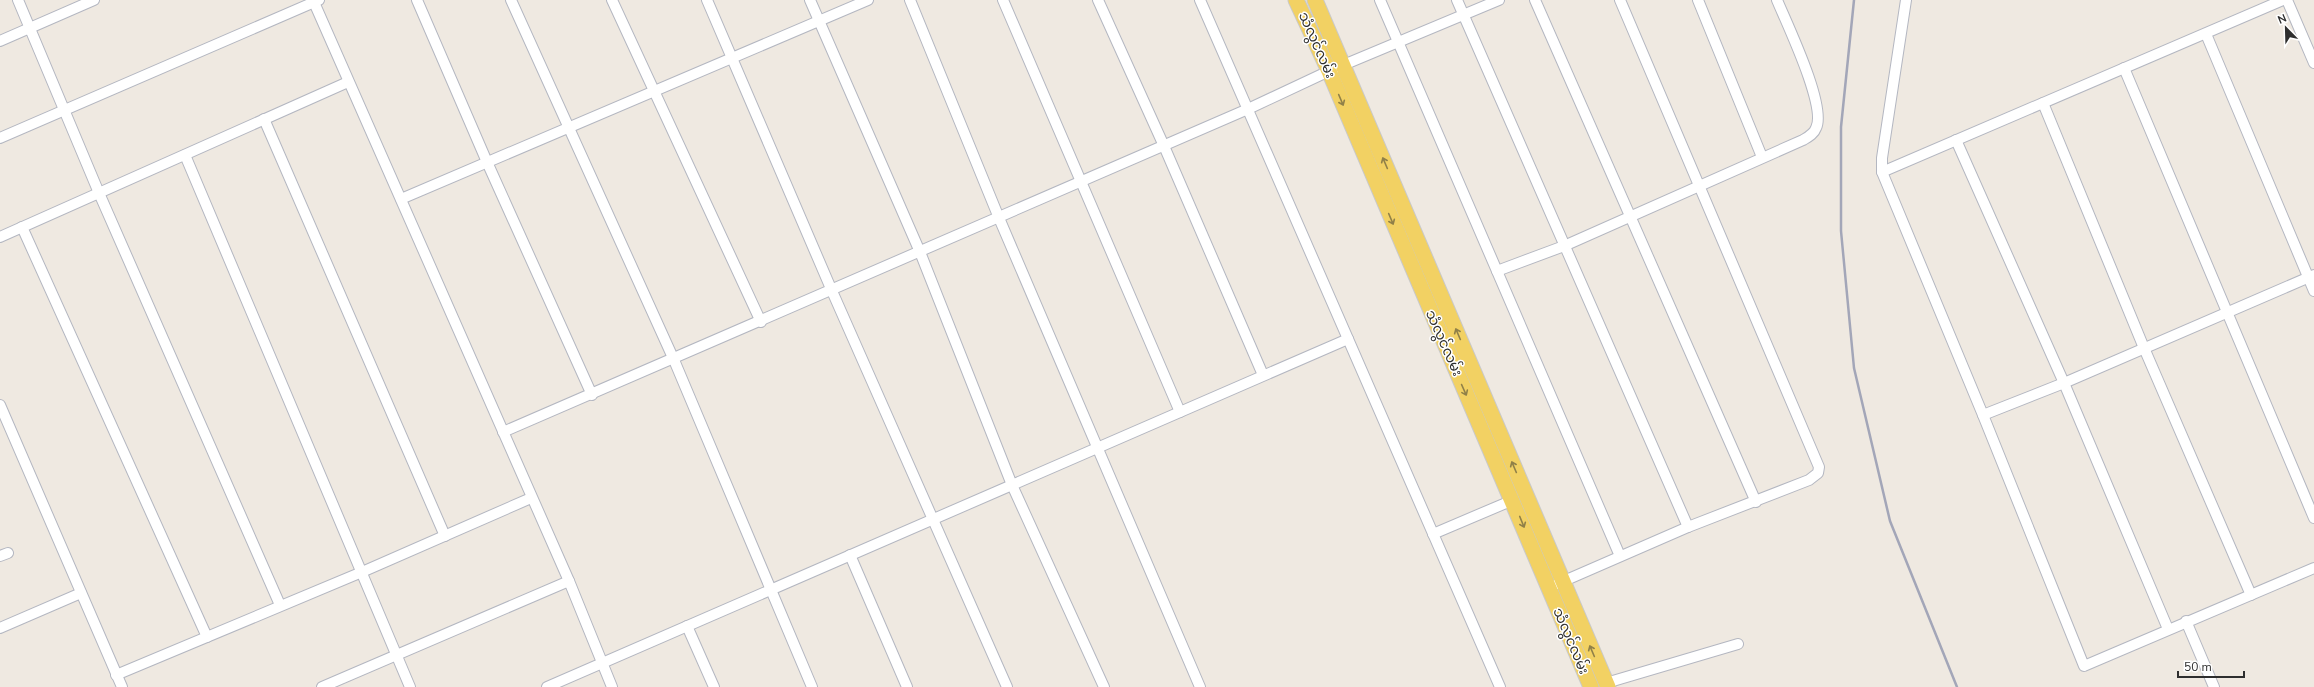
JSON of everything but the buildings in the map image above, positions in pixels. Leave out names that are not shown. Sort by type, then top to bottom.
[{"type":"main road","name":"သံလွင်လမ်း","points":[[1296,0],[1329,71],[1426,303],[1512,500],[1591,687]]},
{"type":"main road","name":"သံလွင်လမ်း","points":[[1315,0],[1607,685]]},
{"type":"street","points":[[18,0],[99,193],[280,605]]},
{"type":"street","points":[[0,41],[94,0]]},
{"type":"street","points":[[417,0],[487,162],[592,395]]},
{"type":"street","points":[[511,0],[674,360],[812,687]]},
{"type":"street","points":[[612,0],[653,92],[761,322]]},
{"type":"street","points":[[707,0],[832,291],[1007,687]]},
{"type":"street","points":[[810,0],[920,252],[1012,485],[1104,687]]},
{"type":"street","points":[[401,199],[868,0]]},
{"type":"street","points":[[910,0],[999,218],[1200,687]]},
{"type":"street","points":[[1003,0],[1083,181],[1180,412]]},
{"type":"street","points":[[1098,0],[1164,146],[1263,375]]},
{"type":"street","points":[[1200,0],[1500,687]]},
{"type":"street","points":[[1380,0],[1620,556]]},
{"type":"street","points":[[1457,0],[1688,527]]},
{"type":"street","points":[[503,432],[674,360],[1164,146],[1329,71],[1344,67],[1499,0]]},
{"type":"street","points":[[1535,0],[1756,502]]},
{"type":"street","points":[[1548,588],[1688,527],[1756,502],[1809,480],[1818,473],[1819,467],[1620,0]]},
{"type":"street","points":[[1698,0],[1762,157]]},
{"type":"street","points":[[1497,271],[1564,246],[1803,140],[1812,134],[1817,127],[1817,103],[1813,87],[1777,0]]},
{"type":"street","points":[[1906,0],[1882,158],[1882,172],[1983,415],[2084,666],[2314,568]]},
{"type":"street","points":[[1882,172],[2283,0]]},
{"type":"street","points":[[2287,0],[2314,63]]},
{"type":"street","points":[[0,138],[315,1],[348,82],[569,581],[612,687]]},
{"type":"street","points":[[2206,34],[2311,276],[2314,291]]},
{"type":"street","points":[[2124,68],[2314,518]]},
{"type":"street","points":[[0,237],[348,82]]},
{"type":"street","points":[[2043,103],[2144,348],[2251,595]]},
{"type":"street","points":[[264,119],[445,536]]},
{"type":"street","points":[[1956,140],[2064,383],[2168,629]]},
{"type":"street","points":[[185,154],[410,687]]},
{"type":"street","points":[[22,227],[207,637]]},
{"type":"street","points":[[1983,415],[2064,383],[2311,276]]},
{"type":"street","points":[[548,687],[1348,338]]},
{"type":"street","points":[[0,405],[122,687]]},
{"type":"street","points":[[116,675],[280,605],[362,572],[531,498]]},
{"type":"street","points":[[1434,534],[1512,500]]},
{"type":"street","points":[[850,555],[907,687]]},
{"type":"street","points":[[322,687],[569,581]]},
{"type":"street","points":[[0,628],[81,593]]},
{"type":"street","points":[[2186,622],[2214,687]]},
{"type":"street","points":[[687,626],[714,687]]},
{"type":"street","points":[[1607,685],[1738,644]]},
{"type":"railway","points":[[1854,0],[1841,127],[1841,231],[1854,368],[1890,521],[1957,687]]}]
